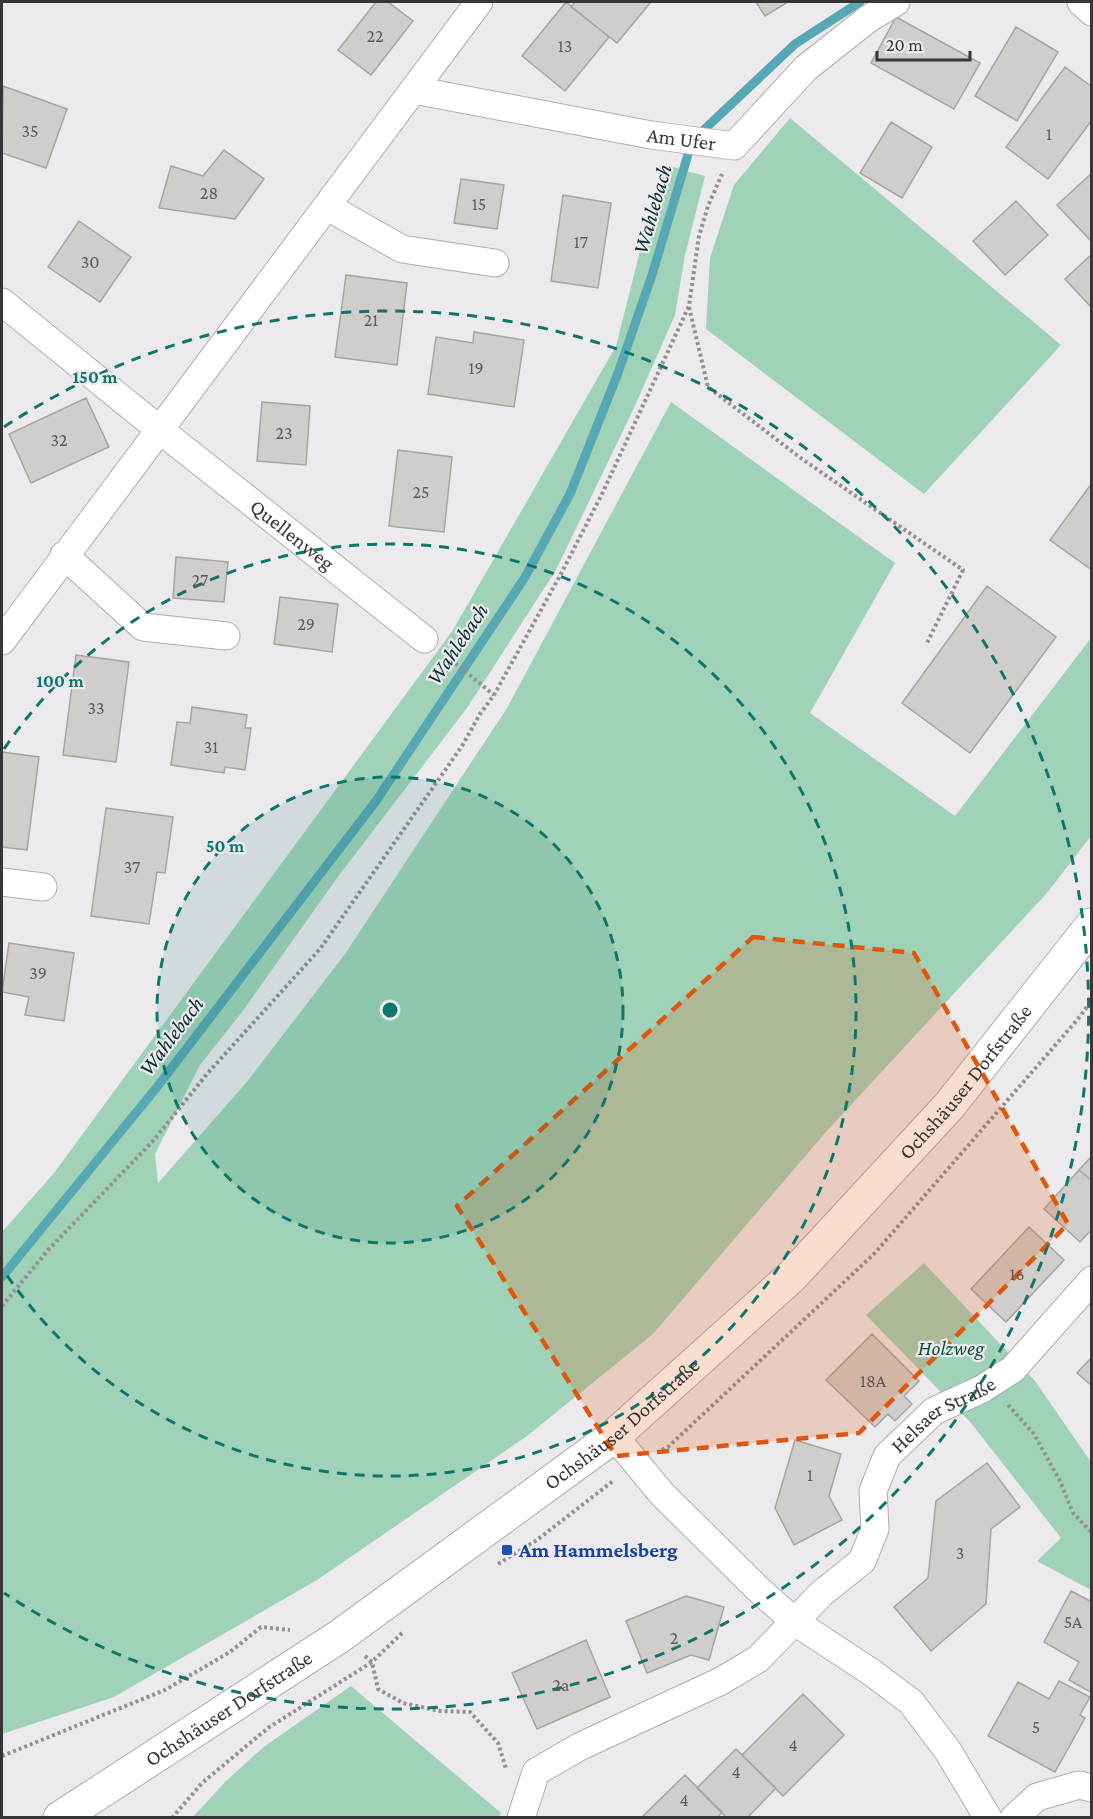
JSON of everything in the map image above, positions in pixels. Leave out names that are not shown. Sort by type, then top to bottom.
[{"type":"main road","name":"Ochshäuser Dorfstraße","points":[[60,1818],[340,1636],[614,1436],[791,1277],[949,1106],[1092,925]]},
{"type":"street","points":[[2,641],[479,2]]},
{"type":"street","name":"Am Ufer","points":[[414,90],[651,135],[722,145],[806,68],[868,19],[896,2]]},
{"type":"street","points":[[1082,2],[1092,12]]},
{"type":"street","points":[[327,207],[402,249],[495,263]]},
{"type":"street","name":"Quellenweg","points":[[2,302],[424,639]]},
{"type":"street","points":[[64,555],[143,627],[226,636]]},
{"type":"street","points":[[2,882],[43,887]]},
{"type":"street","name":"Helsaer Straße","points":[[795,1622],[822,1593],[862,1561],[875,1529],[873,1491],[886,1456],[934,1411],[982,1389],[1013,1369],[1092,1280]]},
{"type":"street","points":[[614,1436],[662,1494],[710,1543],[795,1622],[871,1672],[911,1702],[948,1751],[988,1818]]},
{"type":"street","points":[[521,1818],[536,1772],[579,1747],[721,1681],[759,1659],[795,1622]]},
{"type":"street","points":[[1014,1818],[1036,1797],[1079,1785],[1092,1788]]},
{"type":"path","points":[[2,1305],[48,1250],[153,1141],[207,1074],[320,949],[462,746],[480,714],[494,696],[602,494],[689,306],[699,236],[722,145]]},
{"type":"path","points":[[689,306],[708,387],[802,459],[963,570],[926,645]]},
{"type":"path","points":[[457,665],[494,696]]},
{"type":"path","points":[[489,1569],[537,1540],[636,1463],[668,1447],[874,1254],[1078,1020],[1092,1000]]},
{"type":"path","points":[[982,1389],[1006,1403],[1034,1434],[1060,1481],[1073,1513],[1092,1533]]},
{"type":"path","points":[[2,1756],[165,1690],[230,1652],[261,1627],[340,1636]]},
{"type":"path","points":[[172,1818],[202,1783],[268,1728],[372,1662],[406,1630]]},
{"type":"path","points":[[372,1664],[378,1689],[403,1703],[440,1711],[470,1712],[498,1743],[507,1773]]},
{"type":"highlighted area","points":[[753,937],[914,953],[1068,1224],[859,1433],[616,1456],[457,1206]]},
{"type":"green space","points":[[790,118],[1061,345],[924,494],[706,329],[710,258],[734,185]]},
{"type":"green space","points":[[662,164],[705,176],[685,255],[675,315],[634,408],[556,570],[467,708],[337,878],[242,1012],[200,1065],[155,1154],[158,1183],[246,1083],[345,954],[507,708],[671,402],[895,563],[810,713],[955,816],[1091,638],[1091,836],[1047,893],[825,1133],[653,1334],[527,1436],[317,1580],[114,1697],[2,1734],[2,1232],[54,1173],[453,630],[616,346]]},
{"type":"green space","name":"Holzweg","points":[[924,1263],[1035,1381],[1091,1462],[1091,1590],[1037,1561],[1061,1538],[971,1423],[866,1315]]},
{"type":"green space","points":[[351,1686],[501,1813],[499,1817],[193,1817],[226,1781],[265,1746]]},
{"type":"building","points":[[376,2],[388,2],[413,21],[371,75],[338,50]]},
{"type":"building","points":[[566,2],[609,37],[565,91],[522,56]]},
{"type":"building","points":[[575,2],[651,2],[617,43],[571,7]]},
{"type":"building","points":[[756,2],[788,2],[765,16]]},
{"type":"building","points":[[896,17],[980,63],[954,109],[871,63]]},
{"type":"building","points":[[1016,27],[1058,52],[1017,121],[975,96]]},
{"type":"building","points":[[1065,67],[1092,87],[1092,120],[1048,179],[1006,147]]},
{"type":"building","points":[[3,86],[67,109],[46,168],[2,153]]},
{"type":"building","points":[[891,122],[932,147],[902,198],[860,173]]},
{"type":"building","points":[[224,150],[264,179],[235,219],[159,208],[171,166],[203,176]]},
{"type":"building","points":[[1092,173],[1092,242],[1057,205]]},
{"type":"building","points":[[461,179],[504,185],[497,229],[454,223]]},
{"type":"building","points":[[563,195],[611,203],[598,288],[551,281]]},
{"type":"building","points":[[1016,201],[1048,235],[1005,275],[973,241]]},
{"type":"building","points":[[79,221],[131,257],[100,302],[48,267]]},
{"type":"building","points":[[1092,254],[1092,308],[1065,279]]},
{"type":"building","points":[[346,275],[407,283],[397,365],[335,357]]},
{"type":"building","points":[[474,332],[524,340],[514,407],[428,394],[436,337],[473,343]]},
{"type":"building","points":[[86,398],[109,447],[31,483],[9,434]]},
{"type":"building","points":[[262,402],[310,406],[306,465],[257,461]]},
{"type":"building","points":[[398,450],[452,457],[444,532],[389,526]]},
{"type":"building","points":[[1092,483],[1092,570],[1050,540]]},
{"type":"building","points":[[176,557],[228,562],[224,602],[173,598]]},
{"type":"building","points":[[987,586],[1056,637],[970,753],[902,703]]},
{"type":"building","points":[[280,597],[338,604],[332,652],[274,644]]},
{"type":"building","points":[[76,655],[129,662],[116,762],[63,755]]},
{"type":"building","points":[[192,707],[247,715],[245,728],[251,728],[245,770],[225,767],[224,773],[171,765],[177,722],[190,723]]},
{"type":"building","points":[[2,752],[39,757],[27,850],[2,847]]},
{"type":"building","points":[[106,808],[173,817],[165,873],[157,872],[149,924],[91,916]]},
{"type":"building","points":[[9,943],[74,953],[64,1021],[25,1015],[29,997],[2,992]]},
{"type":"building","points":[[1092,1156],[1092,1181],[1079,1170]]},
{"type":"building","points":[[1079,1170],[1092,1181],[1092,1229],[1080,1242],[1044,1209]]},
{"type":"building","points":[[1029,1227],[1064,1260],[1006,1322],[971,1289]]},
{"type":"building","points":[[872,1334],[919,1381],[904,1396],[912,1404],[895,1421],[888,1414],[875,1427],[826,1380]]},
{"type":"building","points":[[1092,1357],[1092,1386],[1077,1373]]},
{"type":"building","points":[[795,1440],[841,1454],[829,1496],[842,1520],[794,1545],[775,1508]]},
{"type":"building","points":[[987,1463],[1020,1507],[991,1529],[986,1604],[931,1651],[894,1607],[928,1578],[936,1501]]},
{"type":"building","points":[[1071,1591],[1092,1602],[1092,1693],[1069,1680],[1079,1662],[1044,1642]]},
{"type":"building","points":[[686,1596],[724,1607],[709,1660],[691,1655],[647,1673],[626,1621]]},
{"type":"building","points":[[586,1640],[610,1697],[537,1729],[512,1673]]},
{"type":"building","points":[[1059,1681],[1090,1697],[1080,1715],[1085,1718],[1055,1772],[988,1736],[1018,1682],[1049,1699]]},
{"type":"building","points":[[803,1694],[844,1735],[783,1796],[742,1755]]},
{"type":"building","points":[[736,1749],[776,1788],[747,1818],[727,1818],[697,1788]]},
{"type":"building","points":[[685,1775],[722,1812],[717,1818],[641,1818]]},
{"type":"waterway","name":"Wahlebach","points":[[2,1277],[157,1087],[376,801],[525,577],[570,494],[618,373],[652,275],[692,141],[795,44],[860,2]]},
{"type":"place","name":"Am Hammelsberg","points":[[507,1550]]}]
